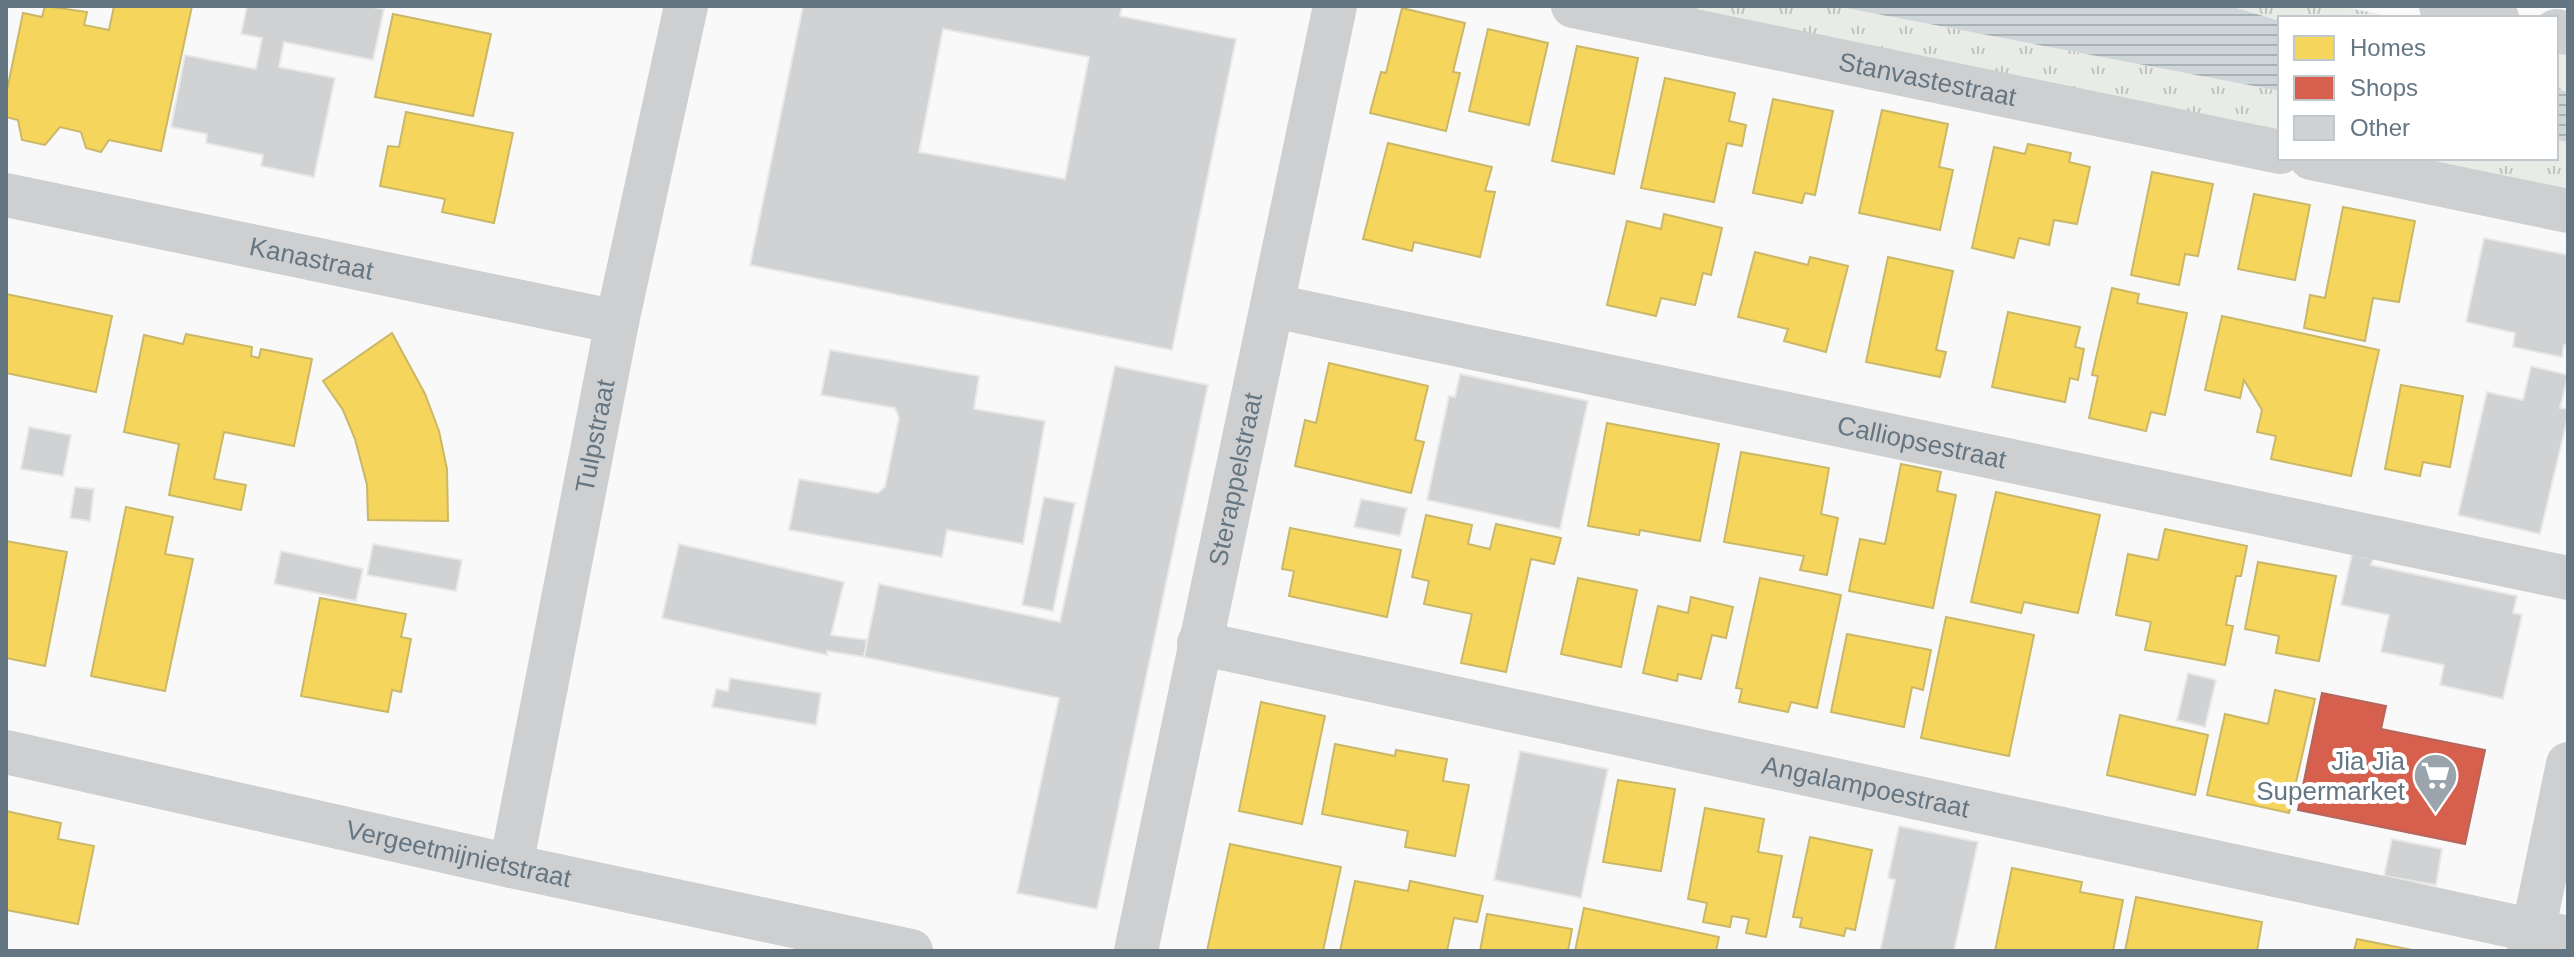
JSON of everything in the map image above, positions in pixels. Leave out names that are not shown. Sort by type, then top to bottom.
[{"type":"street","name":"Tulpstraat","points":[[511,866],[617,322],[686,6]]},
{"type":"street","name":"Sterappelstraat","points":[[1136,951],[1335,6]]},
{"type":"street","name":"Stanvastestraat","points":[[1573,6],[2278,152]]},
{"type":"street","points":[[2441,6],[2488,16]]},
{"type":"street","points":[[2321,160],[2568,211]]},
{"type":"street","name":"Kanastraat","points":[[6,195],[617,322]]},
{"type":"street","name":"Calliopsestraat","points":[[1274,306],[2568,578]]},
{"type":"street","name":"Angalampoestraat","points":[[1199,643],[2544,940]]},
{"type":"street","name":"Vergeetmijnietstraat","points":[[6,752],[511,866],[911,951]]},
{"type":"street","points":[[2544,940],[2568,764]]},
{"type":"green space","points":[[1648,6],[1835,6],[2278,91],[2278,135]]},
{"type":"green space","points":[[2230,6],[2339,6],[2389,16],[2278,16],[2278,20]]},
{"type":"green space","points":[[2558,50],[2568,52],[2568,92],[2558,90]]},
{"type":"green space","points":[[2558,140],[2568,142],[2568,196],[2399,160],[2558,160]]},
{"type":"shaded area","points":[[1835,6],[2230,6],[2278,20],[2278,91]]},
{"type":"shaded area","points":[[2558,90],[2568,92],[2568,142],[2558,140]]},
{"type":"building: Homes","points":[[45,6],[87,12],[84,25],[109,30],[114,6],[192,6],[161,151],[109,140],[101,152],[86,148],[81,132],[60,127],[45,145],[22,140],[18,120],[6,117],[6,95],[23,13],[42,17]]},
{"type":"building: Homes","points":[[1402,8],[1465,23],[1453,72],[1460,73],[1446,131],[1370,113],[1381,72],[1386,73]]},
{"type":"building: Homes","points":[[393,14],[491,34],[473,116],[375,97]]},
{"type":"building: Homes","points":[[1488,29],[1548,43],[1529,125],[1469,111]]},
{"type":"building: Homes","points":[[1577,46],[1638,58],[1614,174],[1552,161]]},
{"type":"building: Homes","points":[[1665,78],[1735,93],[1729,121],[1746,125],[1742,146],[1727,143],[1714,202],[1641,188]]},
{"type":"building: Homes","points":[[1773,99],[1833,111],[1815,195],[1805,193],[1802,203],[1753,193]]},
{"type":"building: Homes","points":[[1882,110],[1948,124],[1939,167],[1953,170],[1940,230],[1859,213]]},
{"type":"building: Homes","points":[[406,112],[513,133],[494,223],[442,212],[445,199],[380,186],[388,146],[399,147]]},
{"type":"building: Homes","points":[[1388,143],[1492,167],[1485,191],[1495,192],[1480,257],[1414,242],[1412,251],[1363,239]]},
{"type":"building: Homes","points":[[2028,144],[2071,153],[2069,162],[2090,167],[2077,224],[2054,220],[2049,245],[2019,238],[2014,258],[1972,248],[1994,147],[2025,154]]},
{"type":"building: Homes","points":[[2152,172],[2213,184],[2198,256],[2185,254],[2179,285],[2131,275]]},
{"type":"building: Homes","points":[[2254,194],[2310,205],[2295,280],[2238,269]]},
{"type":"building: Homes","points":[[2343,207],[2415,221],[2399,302],[2373,298],[2365,341],[2304,328],[2310,295],[2325,298]]},
{"type":"building: Homes","points":[[1664,214],[1722,228],[1711,275],[1703,273],[1695,305],[1661,298],[1656,316],[1607,305],[1627,221],[1661,229]]},
{"type":"building: Homes","points":[[1755,252],[1808,265],[1810,257],[1848,266],[1826,352],[1784,341],[1788,329],[1738,317]]},
{"type":"building: Homes","points":[[1888,257],[1953,271],[1936,350],[1946,352],[1940,377],[1866,362]]},
{"type":"building: Homes","points":[[2112,288],[2139,294],[2137,303],[2187,313],[2165,415],[2151,412],[2146,431],[2089,418],[2098,376],[2092,375]]},
{"type":"building: Homes","points":[[6,294],[112,316],[96,392],[6,373]]},
{"type":"building: Homes","points":[[2008,312],[2080,327],[2075,347],[2084,349],[2078,380],[2070,378],[2065,402],[1992,387]]},
{"type":"building: Homes","points":[[2222,316],[2379,350],[2351,476],[2271,459],[2276,436],[2257,432],[2262,410],[2244,380],[2240,398],[2205,390]]},
{"type":"building: Homes","points":[[392,333],[425,394],[439,431],[447,469],[448,521],[368,520],[367,485],[355,439],[343,410],[323,381]]},
{"type":"building: Homes","points":[[186,334],[252,347],[251,356],[259,358],[261,349],[312,359],[294,446],[224,432],[214,479],[246,485],[241,510],[169,495],[179,444],[124,432],[144,335],[183,344]]},
{"type":"building: Homes","points":[[1329,363],[1428,386],[1415,440],[1424,442],[1411,493],[1295,466],[1305,420],[1316,423]]},
{"type":"building: Homes","points":[[2401,385],[2463,396],[2450,467],[2423,462],[2420,476],[2385,469]]},
{"type":"building: Homes","points":[[1607,423],[1719,444],[1700,541],[1640,530],[1639,535],[1588,526]]},
{"type":"building: Homes","points":[[1741,452],[1829,468],[1821,514],[1838,518],[1827,575],[1800,570],[1804,556],[1724,542]]},
{"type":"building: Homes","points":[[1901,464],[1941,472],[1937,491],[1956,495],[1933,608],[1849,591],[1860,539],[1885,544]]},
{"type":"building: Homes","points":[[1996,492],[2100,515],[2078,613],[2024,602],[2021,613],[1971,602]]},
{"type":"building: Homes","points":[[126,507],[173,517],[165,554],[193,559],[165,691],[91,676]]},
{"type":"building: Homes","points":[[1426,515],[1472,525],[1468,544],[1490,549],[1496,524],[1561,538],[1554,564],[1531,559],[1506,672],[1461,663],[1472,614],[1424,604],[1429,581],[1412,577]]},
{"type":"building: Homes","points":[[1290,528],[1401,550],[1387,617],[1289,596],[1294,571],[1282,569]]},
{"type":"building: Homes","points":[[2165,529],[2247,546],[2241,576],[2236,576],[2226,625],[2233,626],[2225,665],[2145,650],[2151,622],[2116,615],[2128,554],[2158,560]]},
{"type":"building: Homes","points":[[6,541],[67,552],[45,666],[6,658]]},
{"type":"building: Homes","points":[[2258,562],[2336,576],[2319,661],[2276,653],[2279,636],[2245,629]]},
{"type":"building: Homes","points":[[1578,578],[1637,590],[1621,667],[1561,654]]},
{"type":"building: Homes","points":[[1760,578],[1841,595],[1817,708],[1791,702],[1788,712],[1739,702],[1742,689],[1736,688]]},
{"type":"building: Homes","points":[[1691,597],[1733,607],[1726,638],[1712,635],[1701,679],[1678,674],[1677,681],[1643,673],[1658,606],[1688,613]]},
{"type":"building: Homes","points":[[320,598],[406,614],[401,637],[411,639],[401,692],[392,690],[388,712],[301,696]]},
{"type":"building: Homes","points":[[1946,617],[2034,635],[2009,756],[1921,738]]},
{"type":"building: Homes","points":[[1847,634],[1931,650],[1923,690],[1912,687],[1904,727],[1831,712]]},
{"type":"building: Homes","points":[[2275,690],[2315,699],[2289,813],[2207,795],[2225,714],[2268,724]]},
{"type":"building: Homes","points":[[1261,702],[1325,716],[1302,824],[1239,811]]},
{"type":"building: Homes","points":[[2120,715],[2208,735],[2195,795],[2107,775]]},
{"type":"building: Homes","points":[[1335,744],[1395,756],[1396,750],[1447,759],[1443,781],[1469,785],[1455,856],[1405,847],[1408,831],[1322,814]]},
{"type":"building: Homes","points":[[1618,780],[1675,789],[1661,871],[1603,862]]},
{"type":"building: Homes","points":[[1705,808],[1764,819],[1758,852],[1782,856],[1766,937],[1746,933],[1749,919],[1732,916],[1730,927],[1703,922],[1707,903],[1688,899]]},
{"type":"building: Homes","points":[[6,811],[61,823],[58,839],[94,846],[78,924],[6,910]]},
{"type":"building: Homes","points":[[1810,837],[1872,850],[1855,930],[1846,928],[1844,936],[1800,927],[1802,918],[1793,917]]},
{"type":"building: Homes","points":[[1230,844],[1341,867],[1323,951],[1207,951]]},
{"type":"building: Homes","points":[[2012,868],[2082,882],[2080,892],[2123,900],[2113,951],[1995,951]]},
{"type":"building: Homes","points":[[1355,881],[1408,891],[1410,881],[1483,896],[1477,922],[1454,918],[1447,951],[1340,951]]},
{"type":"building: Homes","points":[[2136,897],[2262,922],[2257,951],[2125,951]]},
{"type":"building: Homes","points":[[1584,908],[1719,937],[1716,951],[1575,951]]},
{"type":"building: Homes","points":[[1487,914],[1572,929],[1568,951],[1480,951]]},
{"type":"building: Homes","points":[[2357,939],[2417,951],[2354,951]]},
{"type":"building: Shops","points":[[2322,693],[2386,706],[2381,729],[2485,750],[2465,844],[2298,810]]},
{"type":"building: Other","points":[[247,6],[367,6],[384,9],[373,60],[284,42],[279,67],[335,78],[314,177],[261,166],[263,155],[206,143],[207,134],[171,127],[185,55],[256,69],[262,38],[241,34]]},
{"type":"building: Other","points":[[803,6],[1122,6],[1120,16],[1236,39],[1172,350],[750,265]],"holes":[[[943,29],[1089,57],[1065,179],[919,152]]]},
{"type":"building: Other","points":[[2484,238],[2568,255],[2568,346],[2564,345],[2562,357],[2513,347],[2515,333],[2466,322]]},
{"type":"building: Other","points":[[830,350],[979,376],[974,409],[1045,421],[1023,544],[947,530],[942,557],[789,530],[799,479],[878,493],[885,487],[899,418],[895,408],[821,395]]},
{"type":"building: Other","points":[[1115,366],[1208,385],[1097,909],[1017,893],[1059,698],[864,657],[879,584],[1060,622]]},
{"type":"building: Other","points":[[2531,366],[2568,375],[2560,408],[2568,409],[2568,416],[2540,534],[2458,515],[2487,392],[2523,400]]},
{"type":"building: Other","points":[[1460,374],[1588,401],[1560,529],[1427,500],[1449,396],[1455,397]]},
{"type":"building: Other","points":[[29,427],[71,435],[63,476],[21,469]]},
{"type":"building: Other","points":[[75,487],[94,489],[90,521],[70,518]]},
{"type":"building: Other","points":[[1044,497],[1075,503],[1053,611],[1022,605]]},
{"type":"building: Other","points":[[1361,499],[1407,508],[1400,536],[1354,527]]},
{"type":"building: Other","points":[[373,544],[462,560],[456,591],[367,575]]},
{"type":"building: Other","points":[[679,544],[844,582],[831,635],[867,640],[864,657],[827,651],[827,655],[662,618]]},
{"type":"building: Other","points":[[281,551],[363,569],[356,601],[274,584]]},
{"type":"building: Other","points":[[2352,554],[2373,559],[2371,565],[2517,596],[2513,613],[2522,615],[2503,699],[2440,685],[2444,665],[2381,652],[2389,615],[2341,605]]},
{"type":"building: Other","points":[[2188,673],[2216,680],[2205,727],[2177,720]]},
{"type":"building: Other","points":[[730,678],[821,693],[816,725],[712,707],[716,689],[728,691]]},
{"type":"building: Other","points":[[1520,751],[1608,769],[1581,898],[1494,880]]},
{"type":"building: Other","points":[[1899,826],[1978,842],[1954,951],[1880,951],[1895,880],[1888,878]]},
{"type":"building: Other","points":[[2392,839],[2442,849],[2436,885],[2384,876]]},
{"type":"place","name":"Jia Jia Supermarket","points":[[2436,815]]}]
